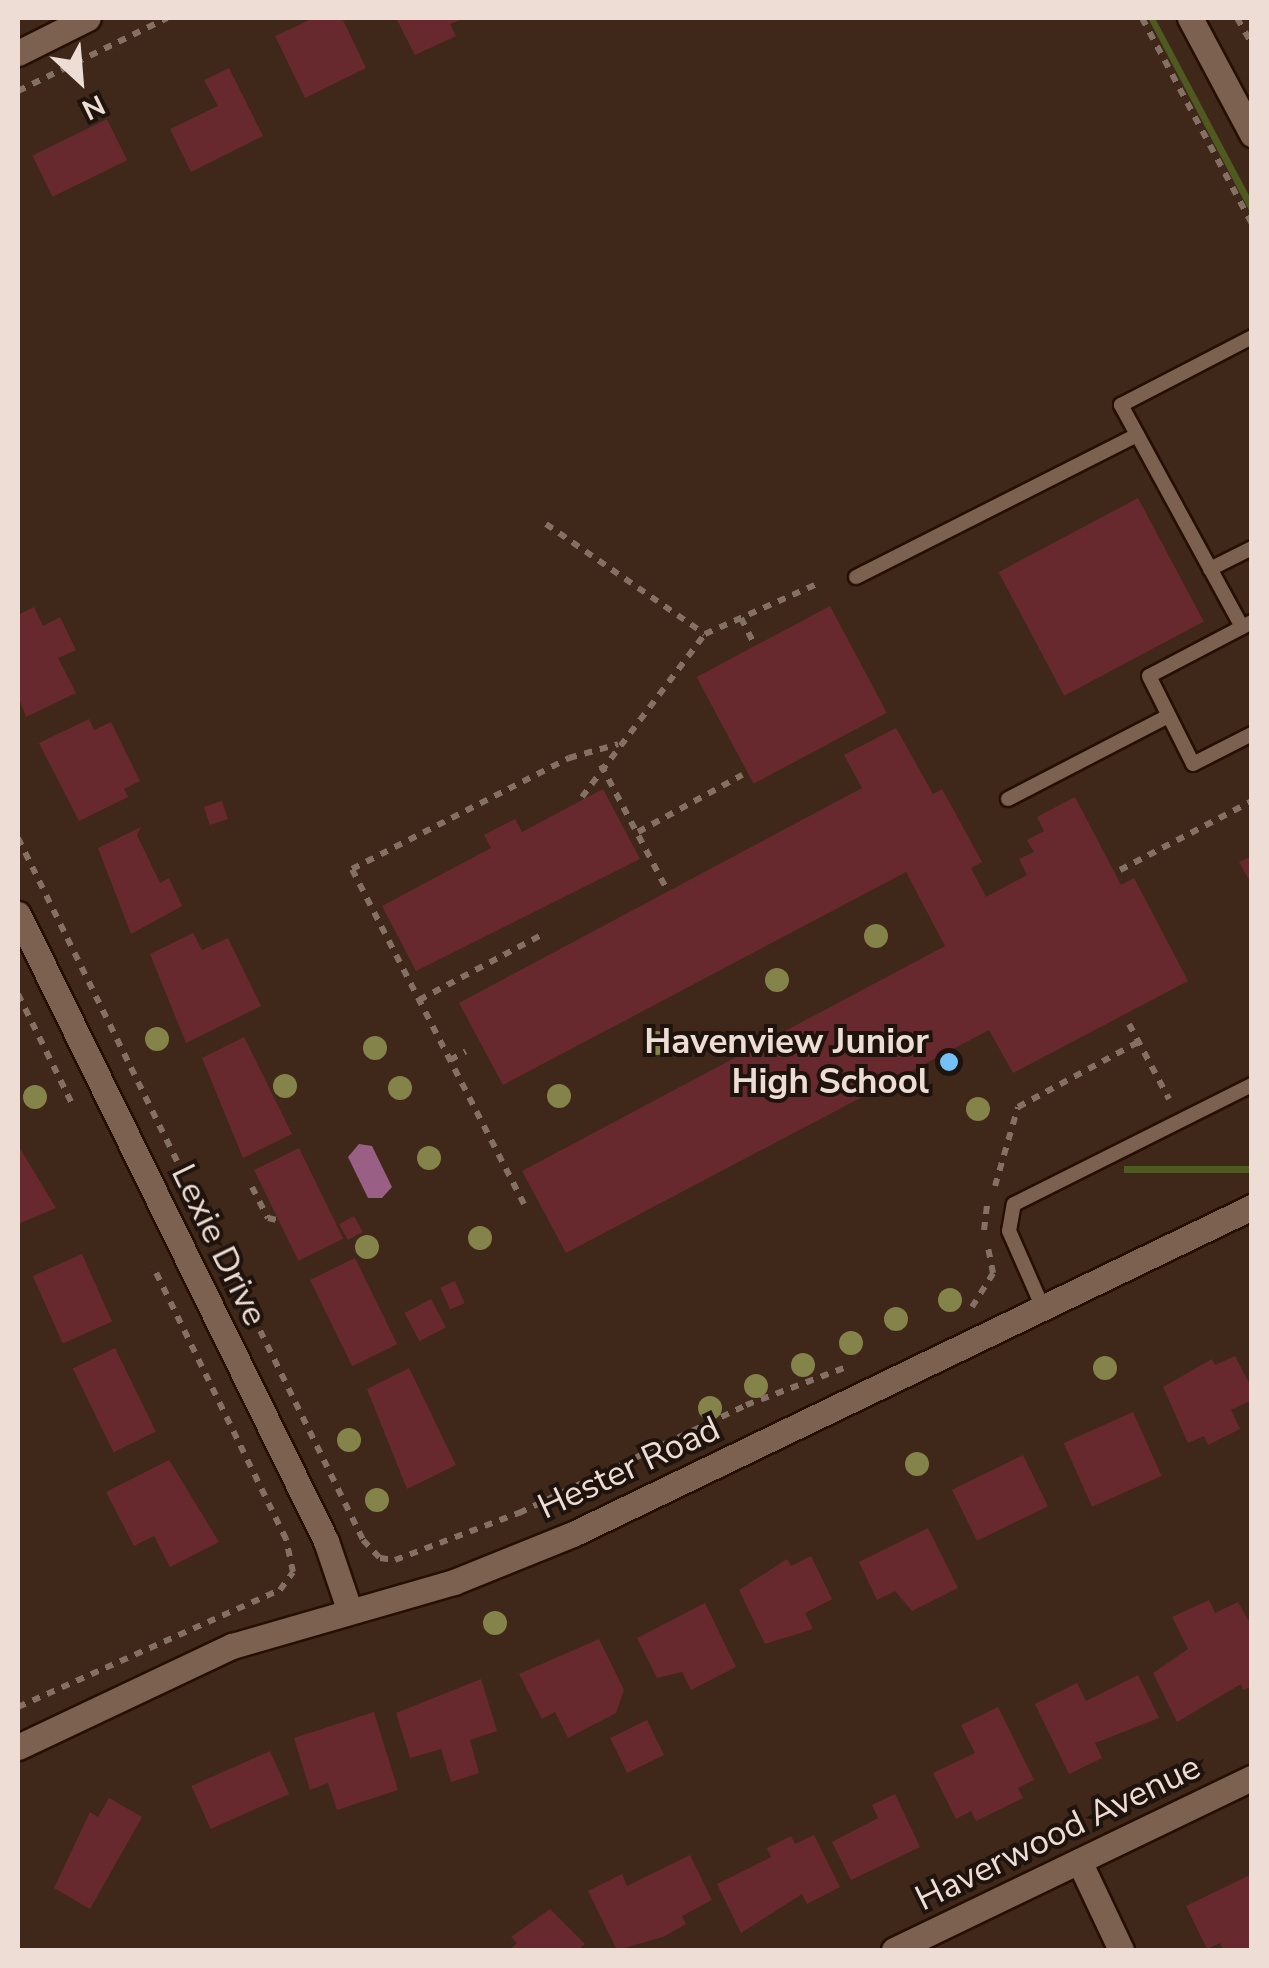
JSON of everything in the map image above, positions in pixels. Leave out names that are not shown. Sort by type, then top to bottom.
[{"type":"street","points":[[18,53],[88,18]]},
{"type":"street","points":[[1190,18],[1252,134]]},
{"type":"street","name":"Lexie Drive","points":[[18,914],[326,1541],[348,1609]]},
{"type":"street","name":"Hester Road","points":[[18,1748],[202,1658],[348,1609],[454,1582],[574,1534],[1252,1206]]},
{"type":"street","name":"Haverwood Avenue","points":[[894,1950],[1252,1778]]},
{"type":"street","points":[[1079,1861],[1121,1950]]},
{"type":"lane","points":[[1252,338],[1121,405],[1210,569],[1247,624],[1149,676],[1192,764],[1252,734]]},
{"type":"lane","points":[[856,578],[1136,434]]},
{"type":"lane","points":[[1210,569],[1252,548]]},
{"type":"lane","points":[[1008,799],[1168,716]]},
{"type":"lane","points":[[1043,1308],[1010,1231],[1014,1204],[1252,1085]]},
{"type":"path","points":[[18,91],[167,18]]},
{"type":"path","points":[[1142,18],[1252,224]]},
{"type":"path","points":[[1237,18],[1252,44]]},
{"type":"path","points":[[546,524],[705,634]]},
{"type":"path","points":[[582,797],[601,766],[705,634],[821,582]]},
{"type":"path","points":[[740,618],[752,640]]},
{"type":"path","points":[[524,1204],[352,869],[569,758],[618,744]]},
{"type":"path","points":[[601,766],[665,886]]},
{"type":"path","points":[[637,832],[742,775]]},
{"type":"path","points":[[1120,870],[1252,801]]},
{"type":"path","points":[[18,838],[190,1187]]},
{"type":"path","points":[[419,1000],[544,934]]},
{"type":"path","points":[[18,994],[74,1106]]},
{"type":"path","points":[[1129,1024],[1169,1099]]},
{"type":"path","points":[[967,1312],[987,1291],[993,1273],[982,1220],[996,1186],[1018,1107],[1138,1042]]},
{"type":"path","points":[[450,1060],[466,1052]]},
{"type":"path","points":[[1154,1106],[1184,1091]]},
{"type":"path","points":[[996,1186],[1006,1178]]},
{"type":"path","points":[[252,1187],[268,1218],[276,1220]]},
{"type":"path","points":[[18,1707],[280,1590],[293,1572],[286,1539],[153,1266]]},
{"type":"path","points":[[246,1302],[362,1540],[380,1558],[395,1560],[519,1513],[746,1405],[856,1363]]},
{"type":"green space","points":[[1148,18],[1155,18],[1251,199],[1251,214]]},
{"type":"green space","points":[[1124,1166],[1251,1166],[1251,1173],[1124,1173]]},
{"type":"shaded area","points":[[359,1144],[372,1146],[392,1187],[382,1198],[368,1198],[348,1157]]},
{"type":"building","points":[[314,18],[342,18],[366,68],[305,98],[275,36]]},
{"type":"building","points":[[396,18],[464,18],[450,24],[456,36],[415,55]]},
{"type":"building","points":[[229,68],[263,136],[191,172],[170,129],[218,106],[204,80]]},
{"type":"building","points":[[107,119],[127,160],[53,197],[32,155]]},
{"type":"building","points":[[1138,498],[1204,622],[1064,696],[998,572]]},
{"type":"building","points":[[830,606],[887,713],[753,784],[697,677]]},
{"type":"building","points":[[34,607],[43,626],[60,617],[76,650],[58,658],[76,693],[26,717],[18,696],[18,615]]},
{"type":"building","points":[[89,719],[94,730],[111,722],[140,781],[124,789],[128,797],[79,821],[39,743]]},
{"type":"building","points":[[896,728],[933,794],[942,789],[982,862],[971,868],[986,897],[1027,875],[1019,859],[1034,852],[1027,840],[1044,831],[1037,817],[1075,797],[1121,885],[1134,878],[1188,981],[1013,1073],[989,1030],[566,1253],[522,1171],[945,946],[906,872],[503,1085],[459,1003],[862,788],[844,755]]},
{"type":"building","points":[[603,789],[640,859],[416,971],[382,906],[491,848],[484,835],[515,819],[522,832]]},
{"type":"building","points":[[222,801],[228,819],[210,825],[204,807]]},
{"type":"building","points":[[141,827],[137,835],[160,883],[169,878],[182,906],[131,934],[98,848]]},
{"type":"building","points":[[1252,856],[1252,885],[1239,862]]},
{"type":"building","points":[[193,933],[202,950],[228,938],[261,1006],[186,1043],[150,954]]},
{"type":"building","points":[[244,1037],[292,1134],[243,1158],[202,1058]]},
{"type":"building","points":[[18,1145],[56,1208],[18,1224]]},
{"type":"building","points":[[299,1148],[343,1239],[298,1261],[254,1170]]},
{"type":"building","points":[[354,1216],[363,1232],[348,1240],[339,1224]]},
{"type":"building","points":[[82,1254],[112,1322],[63,1344],[33,1276]]},
{"type":"building","points":[[355,1258],[397,1344],[352,1366],[310,1280]]},
{"type":"building","points":[[455,1281],[465,1303],[450,1309],[440,1288]]},
{"type":"building","points":[[431,1299],[446,1327],[420,1341],[405,1313]]},
{"type":"building","points":[[115,1348],[156,1432],[114,1452],[73,1369]]},
{"type":"building","points":[[1235,1356],[1252,1389],[1252,1400],[1231,1410],[1240,1429],[1208,1445],[1204,1436],[1188,1443],[1163,1387],[1212,1359],[1215,1365]]},
{"type":"building","points":[[409,1368],[456,1465],[407,1489],[367,1389]]},
{"type":"building","points":[[1133,1412],[1161,1476],[1092,1507],[1064,1443]]},
{"type":"building","points":[[1023,1455],[1048,1506],[977,1541],[952,1490]]},
{"type":"building","points":[[169,1460],[219,1542],[170,1567],[154,1536],[134,1546],[106,1492]]},
{"type":"building","points":[[928,1528],[958,1588],[912,1611],[895,1591],[877,1600],[859,1562]]},
{"type":"building","points":[[811,1556],[832,1599],[805,1613],[813,1629],[765,1644],[739,1590],[787,1559],[791,1566]]},
{"type":"building","points":[[1209,1600],[1215,1613],[1238,1602],[1249,1621],[1252,1686],[1243,1690],[1241,1684],[1177,1722],[1153,1673],[1188,1649],[1172,1617]]},
{"type":"building","points":[[705,1603],[736,1667],[691,1690],[682,1672],[657,1678],[637,1638]]},
{"type":"building","points":[[599,1639],[624,1690],[616,1713],[568,1738],[555,1712],[542,1719],[519,1674]]},
{"type":"building","points":[[1138,1675],[1159,1718],[1095,1743],[1102,1758],[1069,1774],[1035,1704],[1077,1683],[1086,1701]]},
{"type":"building","points":[[481,1679],[497,1731],[470,1740],[479,1773],[451,1782],[441,1749],[410,1758],[396,1713]]},
{"type":"building","points":[[998,1707],[1034,1780],[1018,1788],[1023,1798],[976,1821],[971,1811],[956,1819],[933,1773],[975,1753],[961,1725]]},
{"type":"building","points":[[374,1712],[398,1790],[337,1810],[328,1783],[310,1790],[294,1738]]},
{"type":"building","points":[[647,1720],[664,1755],[627,1773],[610,1738]]},
{"type":"building","points":[[270,1751],[289,1794],[211,1829],[191,1786]]},
{"type":"building","points":[[895,1794],[920,1847],[851,1880],[832,1842],[878,1818],[872,1805]]},
{"type":"building","points":[[109,1798],[142,1817],[90,1909],[54,1888],[90,1812],[98,1817]]},
{"type":"building","points":[[814,1835],[840,1887],[807,1904],[802,1894],[741,1933],[717,1884],[771,1857],[767,1848],[791,1836],[795,1844]]},
{"type":"building","points":[[690,1855],[712,1900],[682,1916],[686,1924],[663,1937],[617,1950],[588,1891],[622,1874],[627,1886]]},
{"type":"building","points":[[1252,1874],[1252,1950],[1223,1950],[1220,1943],[1207,1949],[1186,1906]]},
{"type":"building","points":[[550,1909],[585,1944],[578,1950],[509,1950],[517,1943],[511,1937]]},
{"type":"place","name":"Havenview Junior High School","points":[[949,1062]]}]
